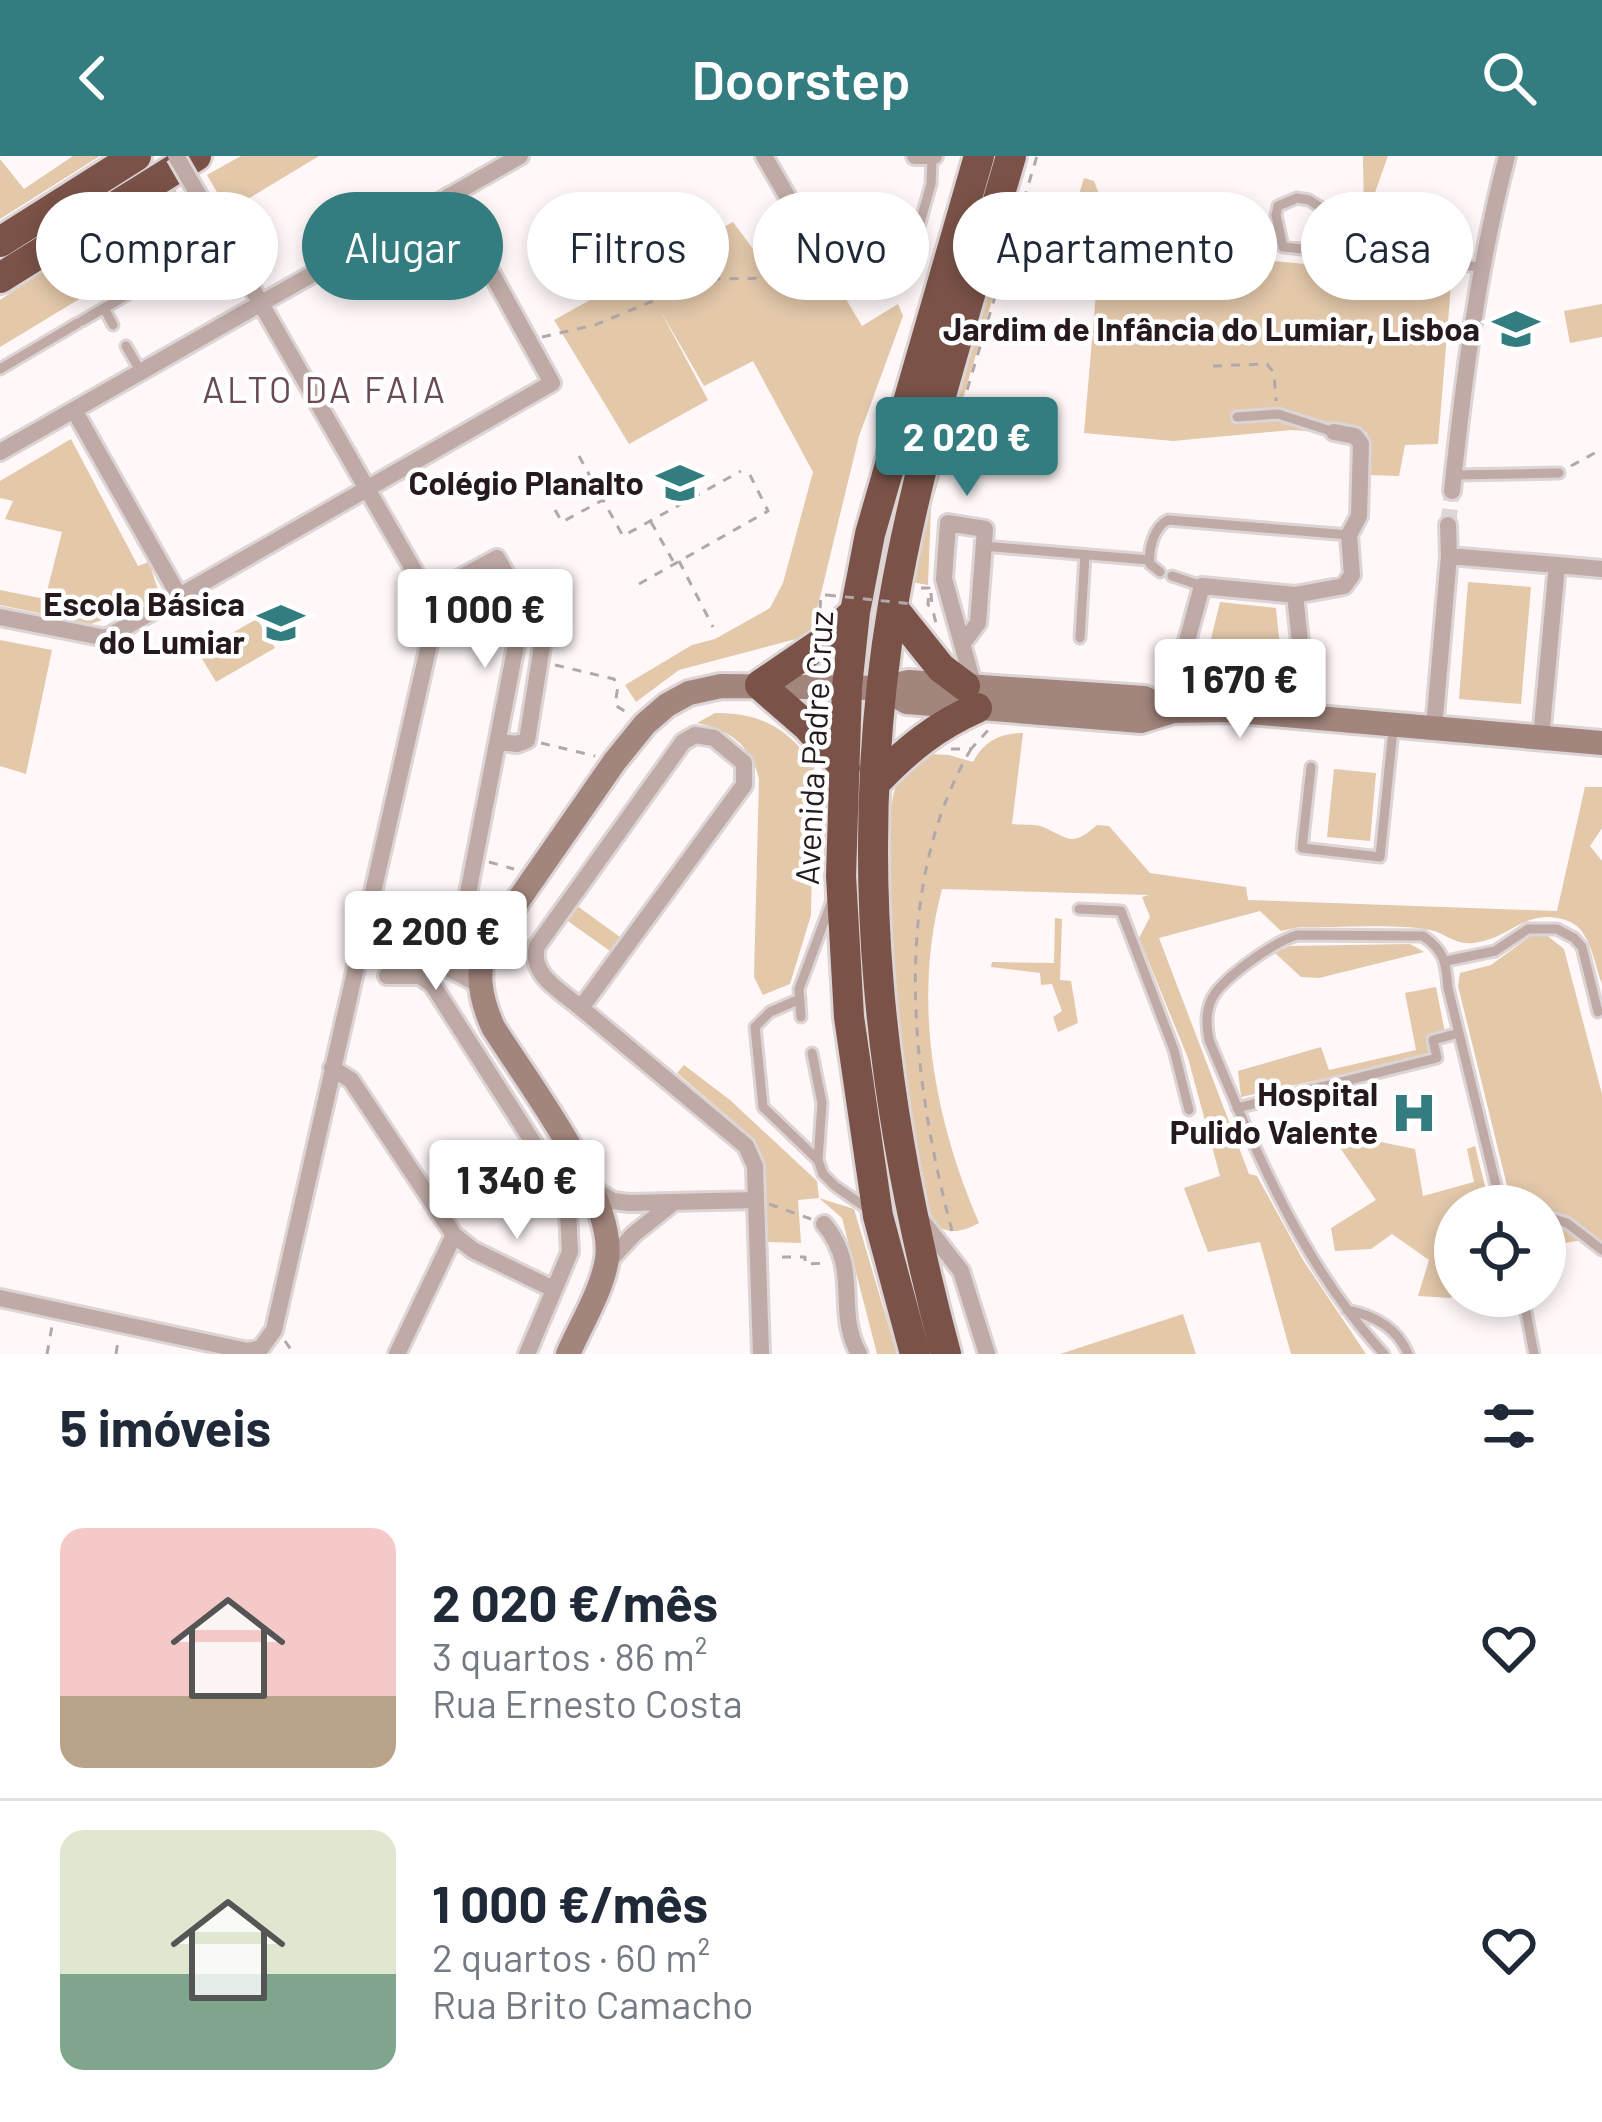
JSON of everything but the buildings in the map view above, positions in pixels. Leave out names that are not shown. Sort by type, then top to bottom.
[{"type":"highway","points":[[0,242],[136,156]]},
{"type":"highway","points":[[0,278],[196,156]]},
{"type":"highway","name":"Avenida Padre Cruz","points":[[915,1354],[878,1216],[849,1017],[842,876],[847,687],[855,612],[895,437],[979,156]]},
{"type":"highway","name":"Avenida Padre Cruz","points":[[946,1354],[908,1202],[880,1014],[874,856],[877,781],[882,688],[903,606],[926,447],[1010,156]]},
{"type":"highway","points":[[877,781],[914,743],[977,701],[903,606]]},
{"type":"highway","points":[[845,768],[760,685],[823,642],[855,612]]},
{"type":"street","points":[[0,1298],[247,1351],[261,1348],[274,1330],[435,618],[428,595],[176,156]]},
{"type":"street","points":[[456,192],[520,156]]},
{"type":"street","points":[[764,156],[785,192]]},
{"type":"street","points":[[915,156],[933,157]]},
{"type":"street","points":[[1453,483],[1480,267],[1507,156]]},
{"type":"street","points":[[0,450],[302,280]]},
{"type":"street","points":[[0,617],[106,638],[552,383],[503,294]]},
{"type":"street","points":[[74,410],[179,596]]},
{"type":"street","points":[[1173,711],[1175,685],[1202,586],[1295,595],[1348,584],[1353,569],[1348,535],[1359,516],[1361,444],[1352,434],[1334,432]]},
{"type":"street","points":[[962,643],[978,623],[985,529],[948,523],[944,578],[977,701]]},
{"type":"street","points":[[1434,728],[1448,525]]},
{"type":"street","points":[[1449,556],[1602,568]]},
{"type":"street","points":[[428,595],[497,558],[541,633],[542,662],[527,740],[498,742]]},
{"type":"street","points":[[1541,737],[1557,565]]},
{"type":"street","points":[[1295,595],[1309,717]]},
{"type":"street","points":[[465,909],[524,609]]},
{"type":"street","points":[[568,1354],[606,1264],[608,1226],[593,1189],[493,1028],[480,985],[486,947],[615,761],[645,724],[689,693],[721,686],[882,688],[907,702],[977,701],[1141,722],[1173,711],[1228,710],[1602,743]]},
{"type":"street","points":[[581,1009],[742,790],[744,764],[714,739],[695,735],[683,742],[537,946],[534,957],[539,972],[581,1009],[746,1146],[755,1166],[760,1354]]},
{"type":"street","points":[[364,942],[418,953],[480,985]]},
{"type":"street","points":[[418,953],[486,947]]},
{"type":"street","points":[[387,976],[421,976],[432,984],[562,1192],[571,1234],[563,1273],[527,1354]]},
{"type":"street","points":[[332,1068],[351,1080],[454,1235],[473,1250],[553,1289]]},
{"type":"street","points":[[593,1189],[613,1201],[756,1200]]},
{"type":"street","name":"Avenida Padre Cruz","points":[[908,1202],[962,1271],[987,1354]]},
{"type":"street","points":[[606,1264],[673,1203]]},
{"type":"street","points":[[824,1224],[843,1251],[850,1337],[860,1354]]},
{"type":"street","points":[[397,1354],[454,1235]]},
{"type":"lane","points":[[929,192],[933,157]]},
{"type":"lane","points":[[1301,199],[1278,206],[1277,227],[1283,247],[1301,249]]},
{"type":"lane","points":[[1473,266],[1480,267]]},
{"type":"lane","points":[[0,369],[118,300]]},
{"type":"lane","points":[[104,308],[113,325]]},
{"type":"lane","points":[[126,346],[140,372]]},
{"type":"lane","points":[[1237,417],[1278,414],[1334,432]]},
{"type":"lane","points":[[1453,483],[1558,473]]},
{"type":"lane","points":[[1149,560],[1157,530],[1168,520],[1348,535]]},
{"type":"lane","points":[[983,546],[1149,560],[1160,572]]},
{"type":"lane","points":[[1080,638],[1085,555]]},
{"type":"lane","points":[[1172,576],[1202,586]]},
{"type":"lane","points":[[930,646],[962,643]]},
{"type":"lane","points":[[1311,767],[1302,848],[1380,856],[1394,724]]},
{"type":"lane","points":[[801,1017],[799,989],[842,876]]},
{"type":"lane","points":[[1079,909],[1121,911],[1174,1050],[1189,1110]]},
{"type":"lane","points":[[1446,961],[1495,951],[1528,929],[1557,929],[1582,946],[1602,1026]]},
{"type":"lane","points":[[1384,1354],[1347,1310],[1264,1173],[1208,1040],[1205,1016],[1215,993],[1279,940],[1297,935],[1423,936],[1439,947],[1446,961],[1496,1185]]},
{"type":"lane","points":[[800,999],[770,1012],[755,1028],[763,1107],[818,1160],[835,1186],[878,1216]]},
{"type":"lane","points":[[1237,1108],[1437,1058],[1433,1040],[1459,1033]]},
{"type":"lane","points":[[812,1053],[822,1103],[818,1160]]},
{"type":"lane","points":[[1566,1223],[1602,1250]]},
{"type":"lane","points":[[1347,1310],[1375,1316],[1408,1354]]},
{"type":"lane","points":[[1527,1317],[1534,1354]]},
{"type":"path","points":[[962,408],[1037,156]]},
{"type":"path","points":[[1277,246],[1283,247]]},
{"type":"path","points":[[528,340],[595,325],[706,279],[753,278]]},
{"type":"path","points":[[1213,366],[1270,365],[1278,414]]},
{"type":"path","points":[[1558,473],[1602,449]]},
{"type":"path","points":[[579,456],[623,536],[741,471]]},
{"type":"path","points":[[639,584],[768,511],[750,475]]},
{"type":"path","points":[[555,510],[562,522],[603,500]]},
{"type":"path","points":[[650,521],[713,627]]},
{"type":"path","points":[[930,575],[930,606]]},
{"type":"path","points":[[903,606],[914,587],[928,588],[938,625],[930,646]]},
{"type":"path","points":[[820,609],[821,595],[930,606]]},
{"type":"path","points":[[542,662],[614,679],[618,686],[615,705],[645,724]]},
{"type":"path","points":[[954,1238],[928,1112],[915,984],[932,851],[971,749],[977,701]]},
{"type":"path","points":[[527,740],[615,761]]},
{"type":"path","points":[[914,743],[922,748],[971,749]]},
{"type":"path","points":[[475,858],[536,875]]},
{"type":"path","points":[[376,889],[465,909]]},
{"type":"path","points":[[756,1200],[824,1224]]},
{"type":"path","points":[[782,1257],[805,1257],[805,1264],[836,1263]]},
{"type":"path","points":[[47,1354],[54,1318]]},
{"type":"path","points":[[116,1354],[119,1333]]},
{"type":"path","points":[[280,1334],[294,1354]]},
{"type":"shaded area","points":[[73,156],[100,156],[36,192],[0,219],[0,159],[24,189]]},
{"type":"shaded area","points":[[241,156],[319,156],[260,192],[217,192],[207,175]]},
{"type":"shaded area","points":[[1363,156],[1388,156],[1375,192],[1364,192]]},
{"type":"shaded area","points":[[1084,178],[1094,181],[1098,192],[1080,192]]},
{"type":"shaded area","points":[[733,222],[753,249],[753,300],[847,300],[862,326],[898,304],[903,316],[859,436],[811,635],[679,670],[636,702],[625,685],[692,645],[715,639],[770,608],[783,583],[813,472],[753,361],[704,386],[660,310],[708,400],[629,444],[554,320],[590,300],[729,300],[729,224]]},
{"type":"shaded area","points":[[1277,261],[1301,264],[1301,300],[1450,300],[1438,444],[1405,445],[1399,476],[1368,475],[1367,432],[1335,427],[1320,432],[1291,430],[1173,441],[1084,433],[1095,300],[1277,300]]},
{"type":"shaded area","points":[[36,276],[36,300],[78,300],[0,347],[0,300]]},
{"type":"shaded area","points":[[982,300],[992,300],[931,506],[928,585],[911,582],[936,460]]},
{"type":"shaded area","points":[[1602,304],[1602,337],[1570,343],[1564,311]]},
{"type":"shaded area","points":[[71,439],[138,566],[149,562],[159,593],[156,600],[91,624],[0,605],[0,590],[45,599],[62,532],[5,519],[13,501],[0,498],[0,481]]},
{"type":"shaded area","points":[[1468,582],[1531,587],[1521,704],[1459,699]]},
{"type":"shaded area","points":[[1220,602],[1276,608],[1285,697],[1199,688]]},
{"type":"shaded area","points":[[257,619],[275,648],[216,682],[198,652]]},
{"type":"shaded area","points":[[0,640],[52,650],[26,774],[0,766]]},
{"type":"shaded area","points":[[715,713],[772,725],[814,767],[811,915],[790,984],[763,995],[754,977],[759,779],[751,757],[738,741],[697,723]]},
{"type":"shaded area","points":[[1023,733],[1012,824],[1040,826],[1070,839],[1097,825],[1109,826],[1150,873],[1246,887],[1248,900],[1557,911],[1585,787],[1602,787],[1602,828],[1590,846],[1602,861],[1602,984],[1582,931],[1553,917],[1529,920],[1487,940],[1466,943],[1430,930],[1401,927],[1281,931],[1260,911],[1159,938],[1249,1174],[1257,1176],[1303,1260],[1366,1354],[1291,1354],[1260,1242],[1208,1252],[1184,1188],[1220,1176],[1188,1058],[1139,938],[1150,917],[1142,897],[1149,895],[942,889],[929,974],[932,1059],[950,1142],[979,1223],[952,1231],[927,1218],[891,978],[887,844],[894,791],[911,753],[973,762],[993,740]]},
{"type":"shaded area","points":[[1334,769],[1376,773],[1370,841],[1327,837]]},
{"type":"shaded area","points":[[576,905],[620,937],[610,951],[565,919]]},
{"type":"shaded area","points":[[1055,918],[1062,919],[1060,980],[1071,981],[1078,1023],[1058,1032],[1053,1017],[1062,1011],[1052,984],[1041,985],[1040,973],[991,967],[992,962],[1054,963]]},
{"type":"shaded area","points":[[1545,934],[1564,949],[1602,1094],[1602,1243],[1596,1238],[1566,1243],[1566,1185],[1507,1185],[1458,986],[1460,973],[1491,965],[1532,935]]},
{"type":"shaded area","points":[[1410,944],[1424,952],[1319,978],[1301,977],[1275,953],[1290,946]]},
{"type":"shaded area","points":[[1436,987],[1445,1033],[1426,1037],[1431,1055],[1241,1097],[1238,1071],[1321,1047],[1329,1070],[1416,1050],[1405,993]]},
{"type":"shaded area","points":[[684,1065],[730,1100],[817,1181],[819,1198],[798,1200],[801,1243],[768,1242],[763,1159],[753,1138],[677,1073]]},
{"type":"shaded area","points":[[1351,1136],[1415,1149],[1423,1196],[1434,1193],[1434,1297],[1418,1296],[1429,1260],[1392,1234],[1371,1249],[1335,1251],[1331,1228],[1376,1200],[1334,1139]]},
{"type":"shaded area","points":[[1475,1146],[1485,1185],[1463,1185],[1474,1182],[1467,1149]]},
{"type":"shaded area","points":[[819,1198],[854,1209],[897,1354],[877,1354],[842,1218]]},
{"type":"shaded area","points":[[1183,1314],[1196,1354],[1060,1354]]},
{"type":"tunnel","points":[[1448,525],[1452,491]]},
{"type":"place","name":"Jardim de Infância do Lumiar, Lisboa","points":[[1516,329]]},
{"type":"place","name":"Colégio Planalto","points":[[680,483]]},
{"type":"place","name":"Escola Básica do Lumiar","points":[[281,623]]},
{"type":"place","name":"Hospital Pulido Valente","points":[[1414,1113]]},
{"type":"district","name":"ALTO DA FAIA","points":[[325,390]]}]
